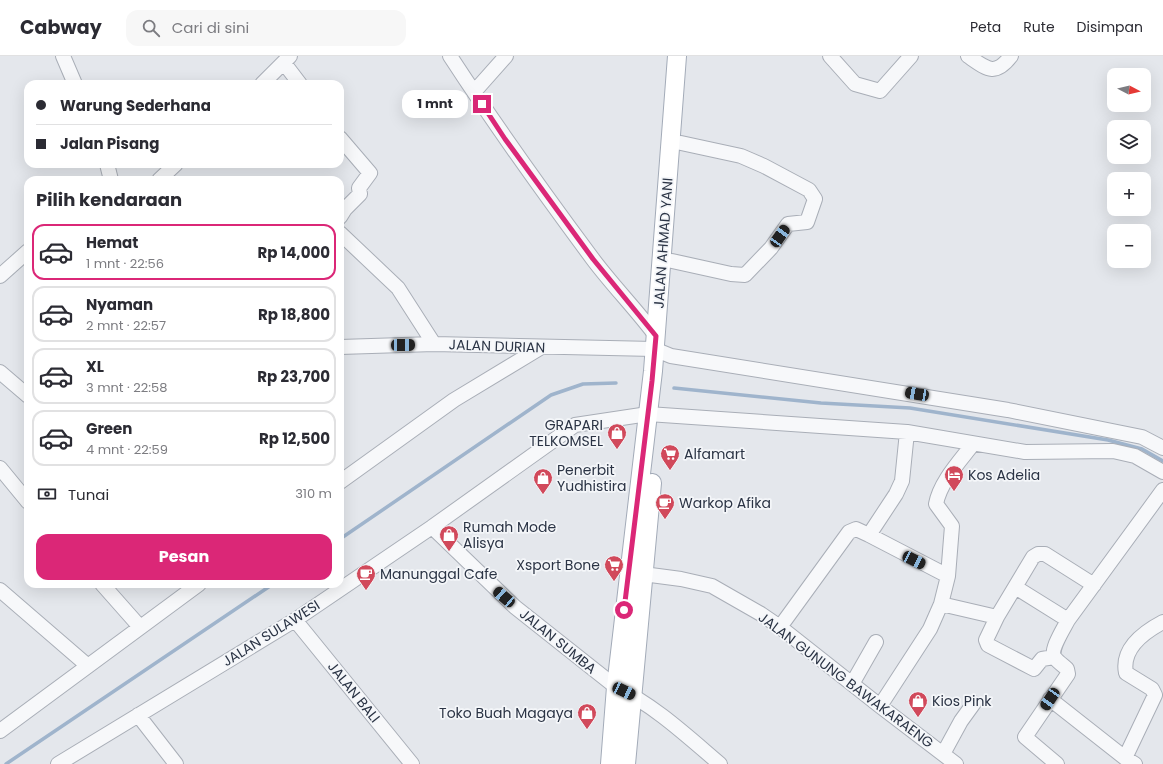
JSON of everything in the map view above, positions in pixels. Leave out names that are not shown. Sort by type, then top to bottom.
[{"type":"main road","name":"JALAN AHMAD YANI","points":[[610,764],[616,687],[654,408],[677,56]]},
{"type":"main road","points":[[658,356],[672,261],[688,56]]},
{"type":"main road","points":[[626,764],[643,574],[654,408]]},
{"type":"street","points":[[64,56],[73,80]]},
{"type":"street","points":[[450,56],[505,139],[593,259],[658,356]]},
{"type":"street","points":[[474,92],[506,56]]},
{"type":"street","points":[[830,56],[854,84],[880,91],[911,56]]},
{"type":"street","points":[[968,56],[984,67],[994,69],[1003,67],[1011,56]]},
{"type":"street","points":[[266,80],[287,60],[298,80]]},
{"type":"street","points":[[344,143],[370,173],[359,188],[360,193],[344,212]]},
{"type":"street","points":[[672,261],[745,276],[771,248],[788,224],[807,222],[814,199],[809,190],[764,166],[741,156],[681,143]]},
{"type":"street","points":[[163,176],[172,168]]},
{"type":"street","points":[[344,237],[398,288],[434,344]]},
{"type":"street","points":[[0,276],[24,255]]},
{"type":"street","name":"JALAN DURIAN","points":[[344,347],[434,344],[540,348],[658,356],[1008,410],[1142,437],[1163,448]]},
{"type":"street","points":[[344,479],[454,400],[540,348]]},
{"type":"street","points":[[0,372],[24,393]]},
{"type":"street","name":"JALAN SULAWESI","points":[[344,587],[432,527],[575,425],[654,408],[907,432],[1025,452],[1113,452],[1135,456],[1163,472]]},
{"type":"street","points":[[869,535],[896,494],[902,481],[907,432]]},
{"type":"street","points":[[880,706],[930,629],[941,604],[948,576],[952,526],[936,504],[938,497],[973,444]]},
{"type":"street","points":[[0,468],[24,497]]},
{"type":"street","points":[[1054,657],[1055,645],[1068,620],[1163,490]]},
{"type":"street","name":"JALAN SUMBA","points":[[432,527],[515,607],[616,687],[632,694],[683,732],[720,764]]},
{"type":"street","points":[[780,627],[849,532],[856,529],[948,576]]},
{"type":"street","points":[[1054,657],[1042,659],[1034,669],[988,645],[986,640],[997,617],[1014,588],[1033,557],[1038,554],[1045,554],[1094,585]]},
{"type":"street","name":"JALAN GUNUNG BAWAKARAENG","points":[[643,574],[681,579],[712,586],[780,627],[956,764]]},
{"type":"street","points":[[106,588],[140,627]]},
{"type":"street","points":[[0,731],[194,588]]},
{"type":"street","name":"JALAN SULAWESI","points":[[58,764],[295,620],[342,588]]},
{"type":"street","points":[[1014,588],[1068,620]]},
{"type":"street","points":[[0,590],[88,666]]},
{"type":"street","points":[[941,604],[997,617]]},
{"type":"street","name":"JALAN BALI","points":[[295,620],[412,764]]},
{"type":"street","points":[[1050,699],[1130,761],[1155,694],[1152,689],[1126,673],[1125,657],[1128,651],[1149,629],[1163,622]]},
{"type":"street","points":[[852,684],[876,642]]},
{"type":"street","points":[[1054,657],[1068,670],[1067,675],[1025,737],[1057,764]]},
{"type":"street","points":[[943,754],[961,721],[974,703]]},
{"type":"street","points":[[138,715],[176,764]]},
{"type":"waterway","points":[[344,536],[551,395],[583,384],[616,383]]},
{"type":"waterway","points":[[674,388],[821,403],[910,408],[1108,440],[1142,449],[1163,461]]},
{"type":"waterway","points":[[6,764],[267,588]]},
{"type":"place","name":"GRAPARI TELKOMSEL","points":[[617,450]]},
{"type":"place","name":"Alfamart","points":[[670,471]]},
{"type":"place","name":"Kos Adelia","points":[[954,492]]},
{"type":"place","name":"Penerbit Yudhistira","points":[[543,495]]},
{"type":"place","name":"Warkop Afika","points":[[665,520]]},
{"type":"place","name":"Rumah Mode Alisya","points":[[449,552]]},
{"type":"place","name":"Xsport Bone","points":[[614,582]]},
{"type":"place","name":"Manunggal Cafe","points":[[366,591]]},
{"type":"place","name":"Kios Pink","points":[[918,718]]},
{"type":"place","name":"Toko Buah Magaya","points":[[587,730]]},
{"type":"route","points":[[482,104],[505,139],[593,259],[656,336],[652,381],[624,610]]}]
